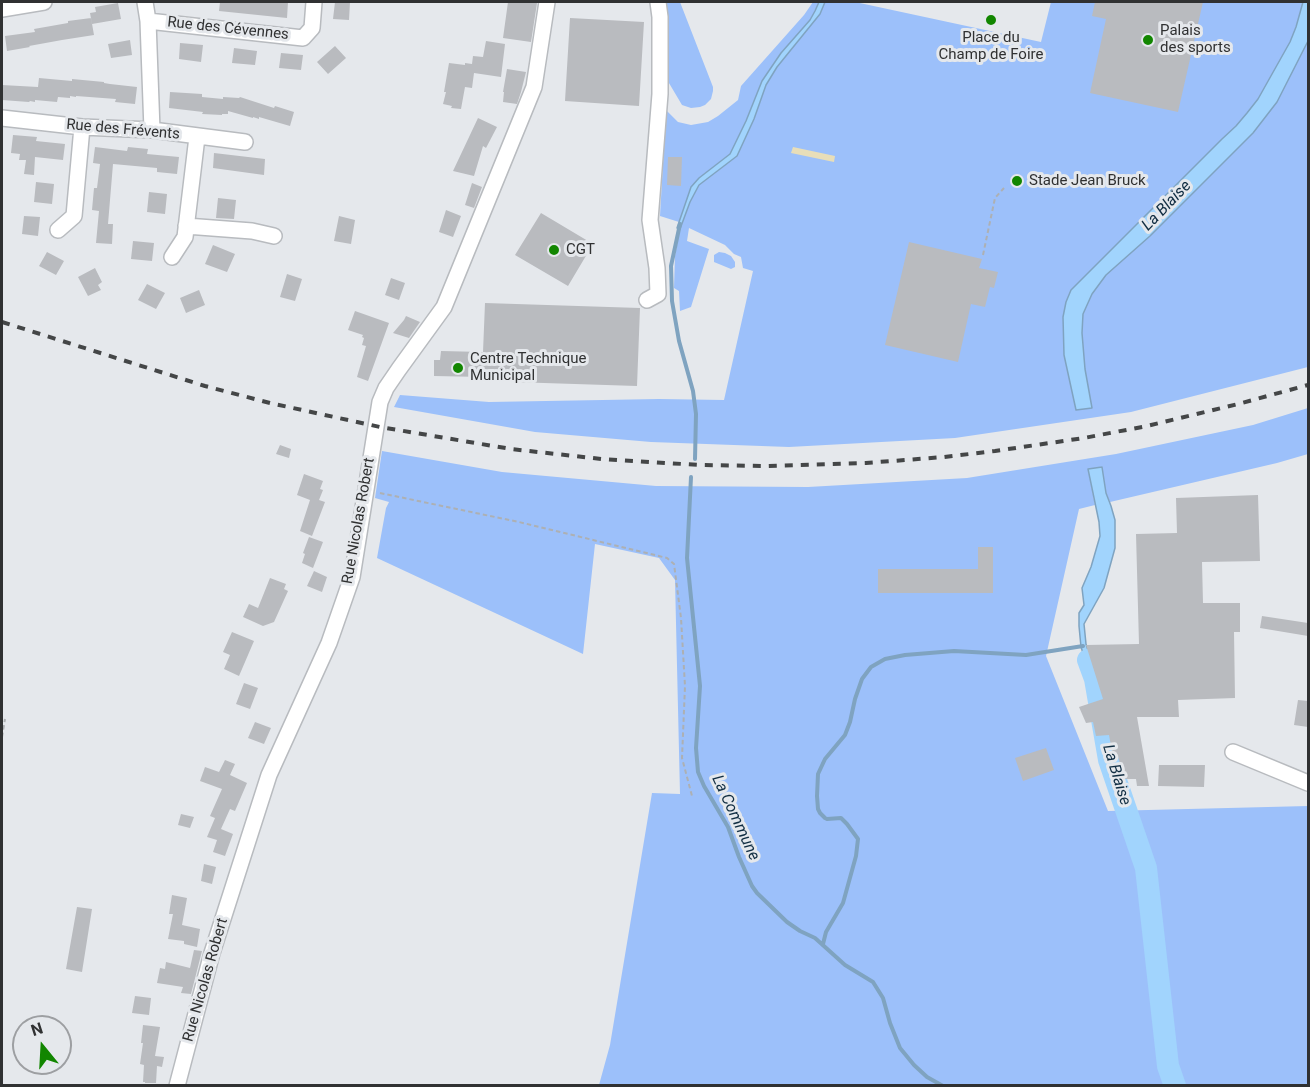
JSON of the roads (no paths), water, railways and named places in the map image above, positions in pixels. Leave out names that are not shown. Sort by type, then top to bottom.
[{"type":"street","points":[[2,9],[44,2]]},
{"type":"street","points":[[145,2],[148,21],[152,130]]},
{"type":"street","name":"Rue des Cévennes","points":[[148,21],[303,38],[312,28],[314,2]]},
{"type":"street","name":"Rue Nicolas Robert","points":[[177,1086],[212,953],[269,775],[329,643],[352,577],[380,402],[386,388],[444,307],[534,87],[547,2]]},
{"type":"street","points":[[647,300],[658,294],[651,220],[660,94],[658,2]]},
{"type":"street","name":"Rue des Frévents","points":[[2,118],[82,127],[152,130],[245,142]]},
{"type":"street","points":[[58,230],[74,216],[82,127]]},
{"type":"street","points":[[172,257],[185,237],[197,137]]},
{"type":"street","points":[[186,226],[252,231],[274,236]]},
{"type":"street","points":[[1233,752],[1308,783]]},
{"type":"water","points":[[819,2],[825,2],[820,14],[777,67],[766,85],[737,156],[699,185],[680,229],[677,228],[691,187],[730,154],[762,81],[781,53],[810,20]]},
{"type":"water","points":[[1303,2],[1308,2],[1308,41],[1277,102],[1253,133],[1150,236],[1106,275],[1092,294],[1083,314],[1082,333],[1092,408],[1076,410],[1064,355],[1063,317],[1071,290],[1247,113],[1258,99],[1290,42]]},
{"type":"water","points":[[1102,467],[1106,493],[1115,520],[1115,548],[1104,588],[1084,624],[1086,644],[1101,692],[1095,689],[1081,647],[1079,613],[1084,605],[1082,588],[1100,536],[1088,469]]},
{"type":"waterway","points":[[680,224],[671,266],[672,301],[679,341],[693,391],[696,414],[695,459]]},
{"type":"waterway","name":"La Commune","points":[[691,477],[687,558],[700,686],[696,748],[698,772],[728,827],[739,857],[757,893],[787,922],[815,938],[845,965],[873,982],[883,998],[900,1048],[927,1077],[943,1086]]},
{"type":"waterway","points":[[823,944],[826,932],[843,903],[856,856],[858,839],[841,818],[827,819],[820,813],[817,796],[818,774],[825,759],[845,735],[862,679],[871,667],[885,659],[905,655],[954,651],[1026,655],[1083,646]]},
{"type":"waterway","name":"La Blaise","points":[[1088,660],[1095,679],[1109,760],[1146,868],[1168,1066],[1175,1086]]},
{"type":"railway","points":[[2,322],[205,386],[380,427],[511,449],[602,459],[699,465],[767,466],[866,463],[995,451],[1147,426],[1308,385]]},
{"type":"place","name":"Place du Champ de Foire","points":[[991,20]]},
{"type":"place","name":"Palais des sports","points":[[1148,40]]},
{"type":"place","name":"Stade Jean Bruck","points":[[1017,181]]},
{"type":"place","name":"CGT","points":[[554,250]]},
{"type":"place","name":"Centre Technique Municipal","points":[[458,368]]}]
